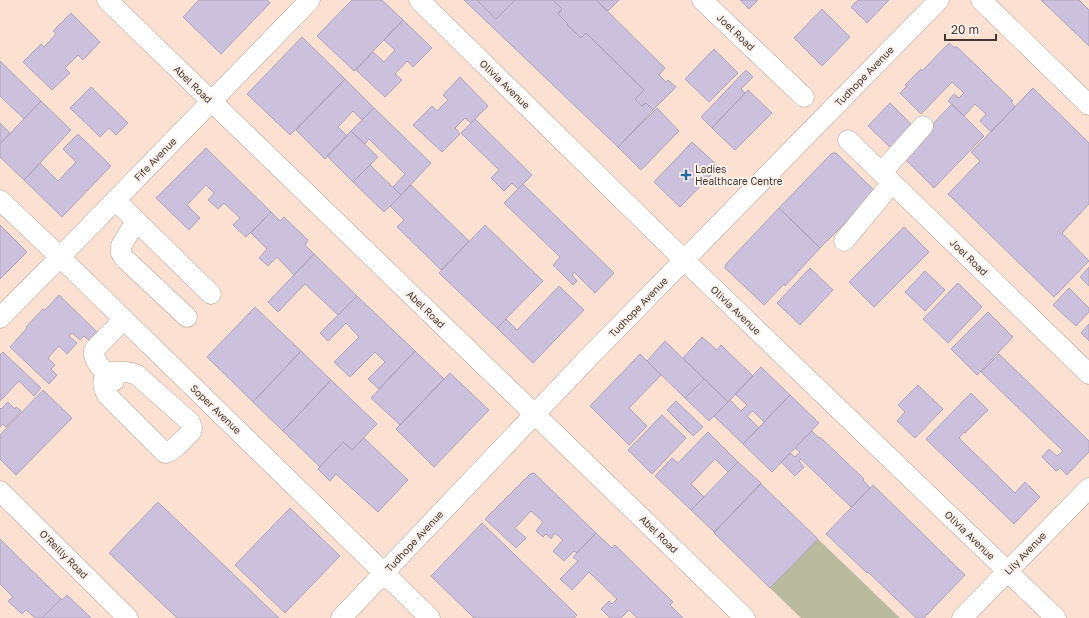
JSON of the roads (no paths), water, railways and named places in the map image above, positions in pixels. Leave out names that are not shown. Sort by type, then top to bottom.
[{"type":"street","name":"Abel Road","points":[[107,0],[745,618]]},
{"type":"street","name":"Fife Avenue","points":[[0,318],[310,0]]},
{"type":"street","name":"Olivia Avenue","points":[[419,0],[684,260],[1056,618]]},
{"type":"street","name":"Joel Road","points":[[702,0],[804,97]]},
{"type":"street","name":"Tudhope Avenue","points":[[341,618],[684,260],[939,0]]},
{"type":"street","points":[[981,0],[1089,105]]},
{"type":"street","points":[[844,241],[923,126]]},
{"type":"street","name":"Joel Road","points":[[848,140],[1089,374]]},
{"type":"street","name":"Soper Avenue","points":[[0,200],[124,318],[430,618]]},
{"type":"street","points":[[115,200],[211,294]]},
{"type":"street","points":[[136,221],[121,246],[121,253],[125,259],[187,317]]},
{"type":"street","points":[[124,318],[94,350],[93,355],[95,360],[142,414]]},
{"type":"street","points":[[105,372],[131,372],[137,375],[190,422],[192,428],[191,432],[170,453],[165,453],[107,395],[102,383],[105,372]]},
{"type":"street","name":"Lily Avenue","points":[[962,618],[1089,488]]},
{"type":"street","name":"O'Reilly Road","points":[[0,491],[128,618]]},
{"type":"place","name":"Ladies Healthcare Centre","points":[[686,175]]}]
